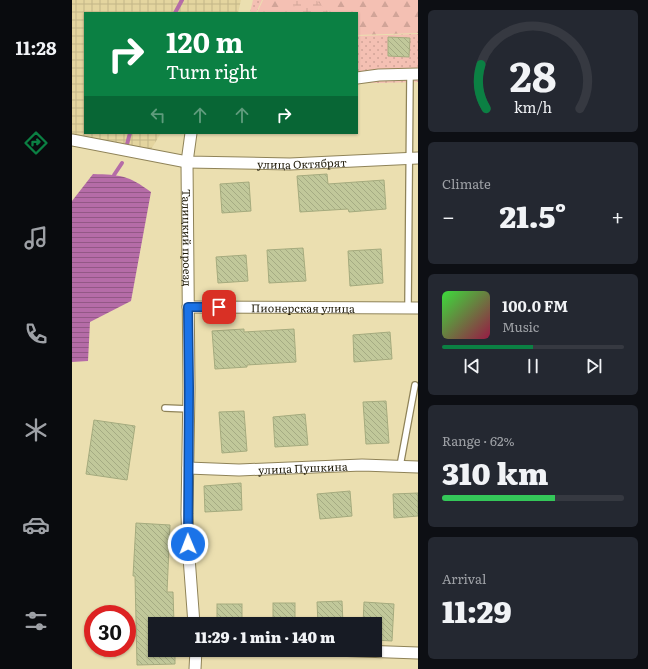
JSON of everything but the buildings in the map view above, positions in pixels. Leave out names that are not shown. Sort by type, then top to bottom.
[{"type":"street","points":[[358,78],[414,74]]},
{"type":"street","name":"Талицкий проезд","points":[[191,134],[187,162],[187,514],[193,617]]},
{"type":"street","name":"улица Октябрят","points":[[72,140],[187,162],[290,164],[414,158]]},
{"type":"street","name":"Пионерская улица","points":[[188,307],[413,308]]},
{"type":"street","name":"улица Пушкина","points":[[188,468],[239,470],[362,465],[418,467]]},
{"type":"street","points":[[382,652],[418,653]]},
{"type":"street","points":[[195,669],[196,657]]},
{"type":"lane","points":[[413,308],[414,74]]},
{"type":"lane","points":[[400,466],[415,384]]},
{"type":"lane","points":[[164,408],[188,409]]},
{"type":"shaded area","points":[[72,0],[241,0],[238,12],[84,12],[84,134],[160,134],[150,151],[72,137]]},
{"type":"shaded area","points":[[93,174],[124,177],[136,182],[151,192],[131,301],[90,322],[88,361],[72,362],[72,201]]},
{"type":"green space","points":[[253,0],[262,0],[256,12],[250,12]]},
{"type":"green space","points":[[263,0],[418,0],[418,33],[358,35],[358,12],[257,12]]},
{"type":"green space","points":[[287,0],[316,0],[328,12],[300,12]]},
{"type":"green space","points":[[418,34],[418,82],[358,82],[358,36]]},
{"type":"waterway","points":[[176,12],[182,0]]},
{"type":"waterway","points":[[126,148],[130,134]]},
{"type":"waterway","points":[[114,175],[122,163]]},
{"type":"route","points":[[188,544],[188,307],[219,307]]}]
